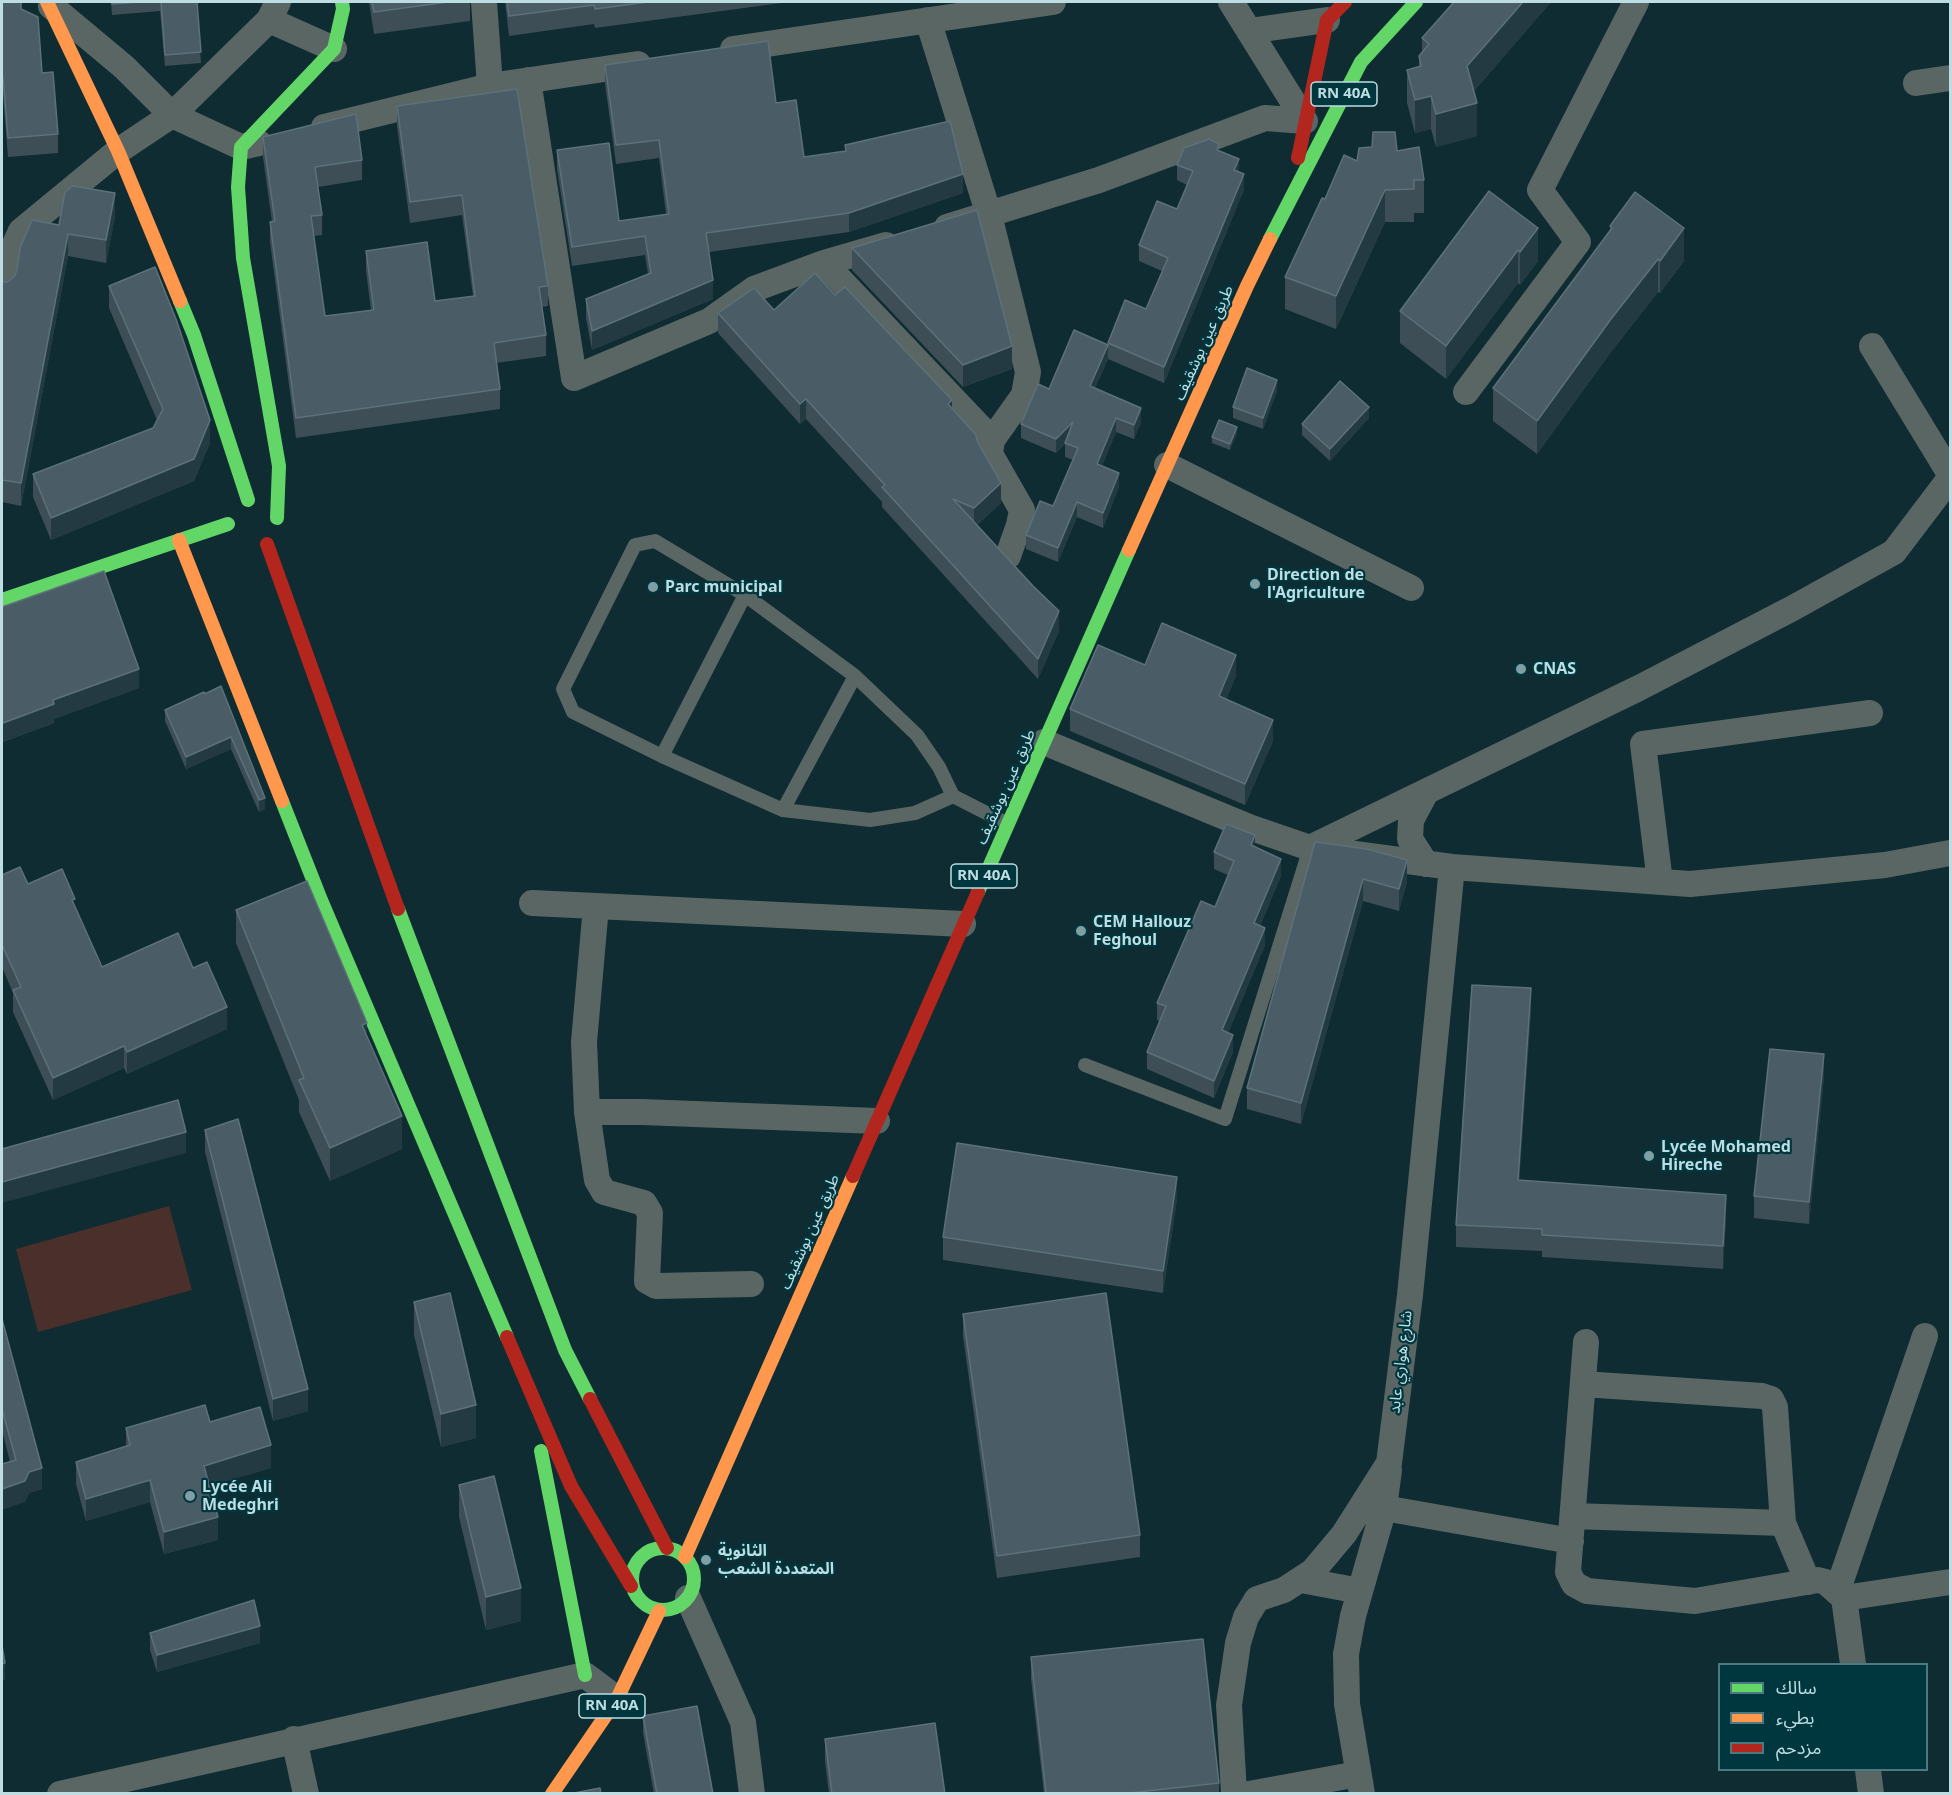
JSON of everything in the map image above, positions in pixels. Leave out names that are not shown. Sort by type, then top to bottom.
[{"type":"street","points":[[49,2],[124,67],[172,115],[241,147],[490,86],[658,61]]},
{"type":"street","points":[[49,2],[118,151],[194,335],[258,501],[277,518]]},
{"type":"street","points":[[342,2],[343,9],[334,49],[241,147],[238,187],[243,258],[279,466],[276,533],[261,546],[565,1350],[667,1548]]},
{"type":"street","points":[[484,2],[490,86]]},
{"type":"street","points":[[705,54],[1053,2]]},
{"type":"street","points":[[1232,2],[1305,121]]},
{"type":"street","points":[[1249,31],[1327,20],[1345,2]]},
{"type":"street","name":"RN 40A","points":[[1291,198],[1361,62],[1416,2]]},
{"type":"street","points":[[1466,392],[1578,242],[1540,190],[1636,2]]},
{"type":"street","points":[[3,273],[21,231],[118,151],[172,115],[273,11],[334,49]]},
{"type":"street","points":[[928,20],[989,215],[1028,372],[1024,395],[992,440],[990,454],[1022,510],[1008,556]]},
{"type":"street","name":"RN 40A","points":[[1291,198],[1327,20]]},
{"type":"street","points":[[1916,84],[1950,78]]},
{"type":"street","points":[[528,80],[574,378],[709,321],[754,289],[824,263],[1099,180],[1265,118],[1305,121]]},
{"type":"street","name":"طريق عين بوشقيف","points":[[685,1557],[1167,465],[1247,286],[1291,198]]},
{"type":"street","points":[[824,263],[992,440]]},
{"type":"street","points":[[1872,346],[1950,474]]},
{"type":"street","points":[[1167,465],[1410,588]]},
{"type":"street","points":[[1310,848],[1649,683],[1894,552],[1950,478]]},
{"type":"street","points":[[2,600],[180,540],[231,520],[258,501]]},
{"type":"street","points":[[180,540],[321,900],[571,1486],[631,1586],[640,1600],[648,1607],[659,1611],[680,1606],[688,1598],[694,1578],[692,1568],[685,1557],[677,1551],[667,1548],[656,1549],[646,1553],[638,1560],[633,1570],[631,1586]]},
{"type":"street","points":[[1660,882],[1642,744],[1870,713]]},
{"type":"street","points":[[1044,742],[1249,827],[1310,848],[1426,864],[1690,884],[1885,866],[1950,853]]},
{"type":"street","points":[[1426,792],[1411,820],[1410,839],[1426,864]]},
{"type":"street","name":"شارع هواري عابد","points":[[1234,1794],[1229,1704],[1238,1643],[1246,1617],[1257,1599],[1284,1590],[1313,1571],[1344,1534],[1389,1463],[1410,1295],[1452,867]]},
{"type":"street","points":[[532,903],[963,924]]},
{"type":"street","points":[[596,906],[584,1042],[587,1112],[597,1180],[604,1192],[644,1203],[650,1213],[647,1281],[656,1286],[751,1284]]},
{"type":"street","points":[[587,1112],[877,1120]]},
{"type":"street","points":[[1853,1663],[1840,1595],[1925,1336]]},
{"type":"street","points":[[1586,1342],[1569,1572],[1574,1584],[1587,1591],[1695,1601],[1818,1580],[1826,1582],[1840,1595],[1950,1582]]},
{"type":"street","points":[[527,1381],[585,1675],[617,1699]]},
{"type":"street","points":[[1583,1384],[1762,1396],[1771,1399],[1774,1407],[1783,1523],[1808,1582]]},
{"type":"street","points":[[1249,1794],[1360,1784],[1347,1704],[1346,1654],[1353,1616],[1384,1508],[1389,1463]]},
{"type":"street","points":[[1384,1508],[1572,1529],[1783,1523]]},
{"type":"street","points":[[1301,1580],[1360,1591]]},
{"type":"street","points":[[688,1598],[744,1722],[752,1794]]},
{"type":"street","name":"RN 40A","points":[[552,1794],[617,1699],[659,1611]]},
{"type":"street","points":[[60,1794],[148,1784],[294,1739],[585,1675]]},
{"type":"street","points":[[294,1739],[306,1794]]},
{"type":"street","points":[[1868,1771],[1871,1794]]},
{"type":"lane","points":[[953,796],[915,813],[870,820],[783,810],[662,756],[573,712],[562,689],[635,546],[655,542],[745,595],[855,676],[917,735],[939,767],[953,796],[1008,824]]},
{"type":"lane","points":[[662,756],[745,595]]},
{"type":"lane","points":[[783,810],[855,676]]},
{"type":"lane","points":[[1085,1065],[1225,1119],[1310,848]]},
{"type":"shaded area","points":[[169,1206],[192,1290],[38,1332],[16,1249]]},
{"type":"building","points":[[2,2],[21,2],[21,9],[38,17],[42,73],[53,72],[58,134],[8,138],[2,76]]},
{"type":"building","points":[[111,2],[139,2],[112,4]]},
{"type":"building","points":[[161,2],[197,2],[201,52],[165,55]]},
{"type":"building","points":[[372,2],[448,2],[374,12]]},
{"type":"building","points":[[507,2],[648,2],[595,9],[594,5],[509,16]]},
{"type":"building","points":[[1454,2],[1523,2],[1467,66],[1477,103],[1436,114],[1431,96],[1415,100],[1407,70],[1421,66],[1419,56],[1429,44],[1422,38]]},
{"type":"building","points":[[768,41],[776,103],[796,100],[804,157],[846,151],[845,145],[950,121],[963,174],[849,213],[706,233],[713,280],[592,331],[586,299],[651,273],[645,236],[572,247],[557,150],[609,143],[619,221],[669,214],[659,140],[616,145],[605,65]]},
{"type":"building","points":[[517,89],[548,286],[539,287],[546,335],[494,343],[500,389],[296,418],[270,222],[275,221],[263,137],[356,114],[362,160],[315,167],[322,215],[311,216],[325,316],[374,310],[366,251],[427,242],[435,301],[475,296],[462,195],[410,202],[397,106]]},
{"type":"building","points":[[1373,132],[1395,132],[1397,151],[1419,147],[1424,180],[1414,180],[1414,189],[1385,190],[1336,296],[1285,277],[1322,198],[1325,199],[1344,155],[1357,161],[1359,148],[1372,147]]},
{"type":"building","points":[[1209,139],[1219,144],[1217,150],[1239,159],[1234,170],[1244,174],[1164,367],[1108,343],[1125,300],[1146,309],[1168,258],[1139,245],[1157,201],[1177,209],[1193,171],[1177,165],[1184,148]]},
{"type":"building","points":[[73,186],[115,193],[106,240],[68,234],[21,483],[2,480],[2,282],[7,282],[14,277],[20,248],[32,220],[59,225],[65,192]]},
{"type":"building","points":[[1489,191],[1538,228],[1520,252],[1518,250],[1446,346],[1400,311]]},
{"type":"building","points":[[1635,192],[1684,228],[1660,261],[1658,259],[1611,319],[1537,421],[1493,388],[1612,228],[1610,226]]},
{"type":"building","points":[[977,210],[1012,346],[963,365],[852,248]]},
{"type":"building","points":[[155,267],[176,319],[210,420],[194,459],[51,518],[33,474],[153,428],[163,409],[109,286]]},
{"type":"building","points":[[815,273],[835,295],[845,287],[952,400],[948,404],[976,435],[977,441],[1001,483],[974,508],[953,499],[1059,611],[1038,659],[882,487],[885,485],[806,399],[800,404],[718,313],[754,288],[774,310]]},
{"type":"building","points":[[1074,330],[1108,345],[1090,386],[1141,408],[1134,425],[1116,418],[1097,464],[1119,473],[1103,513],[1077,502],[1058,548],[1026,535],[1040,501],[1053,506],[1078,448],[1065,443],[1073,422],[1056,439],[1021,424],[1038,384],[1049,389]]},
{"type":"building","points":[[1247,368],[1277,380],[1263,418],[1233,407]]},
{"type":"building","points":[[1340,381],[1369,407],[1330,449],[1302,424]]},
{"type":"building","points":[[1219,420],[1237,427],[1230,444],[1212,437]]},
{"type":"building","points":[[104,571],[139,669],[53,700],[54,704],[3,723],[2,607]]},
{"type":"building","points":[[1162,623],[1236,655],[1219,696],[1273,720],[1245,784],[1070,709],[1098,645],[1145,665]]},
{"type":"building","points":[[221,686],[265,798],[259,800],[231,737],[186,757],[165,710]]},
{"type":"building","points":[[1226,824],[1255,835],[1251,845],[1281,859],[1254,923],[1265,928],[1222,1030],[1233,1035],[1214,1081],[1147,1052],[1166,1006],[1157,1003],[1201,901],[1215,907],[1234,861],[1214,852]]},
{"type":"building","points":[[1315,842],[1367,849],[1407,860],[1399,889],[1363,879],[1301,1103],[1247,1088]]},
{"type":"building","points":[[20,867],[28,884],[62,869],[75,899],[72,900],[102,967],[178,933],[193,968],[207,962],[227,1007],[127,1052],[124,1046],[53,1078],[13,990],[21,987],[2,945],[2,875]]},
{"type":"building","points":[[307,881],[367,1023],[362,1025],[402,1116],[330,1148],[299,1080],[304,1078],[236,910]]},
{"type":"building","points":[[1472,985],[1531,988],[1518,1180],[1726,1195],[1723,1246],[1542,1235],[1542,1229],[1456,1225]]},
{"type":"building","points":[[1770,1049],[1824,1054],[1809,1202],[1754,1196]]},
{"type":"building","points":[[178,1100],[186,1132],[2,1182],[2,1149]]},
{"type":"building","points":[[238,1119],[308,1389],[273,1399],[205,1130]]},
{"type":"building","points":[[957,1143],[1177,1177],[1163,1271],[943,1237]]},
{"type":"building","points":[[450,1293],[476,1405],[441,1414],[414,1302]]},
{"type":"building","points":[[1106,1293],[1140,1535],[997,1556],[963,1314]]},
{"type":"building","points":[[2,1319],[42,1468],[29,1472],[25,1481],[2,1489],[2,1464],[16,1460],[2,1409]]},
{"type":"building","points":[[205,1405],[210,1422],[260,1407],[271,1445],[204,1466],[218,1517],[164,1532],[150,1480],[86,1499],[76,1462],[130,1445],[126,1428]]},
{"type":"building","points":[[494,1476],[521,1588],[486,1597],[459,1485]]},
{"type":"building","points":[[254,1600],[260,1626],[157,1655],[150,1633]]},
{"type":"building","points":[[1203,1639],[1219,1783],[1120,1794],[1046,1794],[1031,1657]]},
{"type":"building","points":[[2,1646],[5,1663],[2,1664]]},
{"type":"building","points":[[697,1706],[713,1794],[657,1794],[643,1716]]},
{"type":"building","points":[[935,1723],[945,1794],[832,1794],[825,1739]]},
{"type":"building","points":[[600,1788],[601,1794],[569,1794]]},
{"type":"traffic: fast","points":[[277,518],[279,466],[243,258],[238,187],[241,147],[334,49],[343,9],[342,2]]},
{"type":"traffic: fast","points":[[1270,239],[1361,62],[1416,2]]},
{"type":"traffic: fast","points":[[180,301],[194,335],[248,500]]},
{"type":"traffic: fast","points":[[2,600],[228,524]]},
{"type":"traffic: fast","points":[[978,892],[1129,550]]},
{"type":"traffic: fast","points":[[282,801],[321,900],[507,1337]]},
{"type":"traffic: fast","points":[[398,909],[565,1350],[590,1399]]},
{"type":"traffic: fast","points":[[541,1451],[585,1675]]},
{"type":"traffic: fast","points":[[663,1548],[675,1550],[685,1557],[692,1567],[694,1579],[692,1591],[685,1601],[675,1608],[663,1610],[651,1608],[641,1601],[634,1591],[632,1579],[634,1567],[641,1557],[651,1550],[663,1548]]},
{"type":"traffic: slow","points":[[47,2],[118,151],[180,301]]},
{"type":"traffic: slow","points":[[1129,550],[1270,239]]},
{"type":"traffic: slow","points":[[179,540],[282,801]]},
{"type":"traffic: slow","points":[[685,1557],[853,1176]]},
{"type":"traffic: slow","points":[[552,1794],[617,1699],[659,1611]]},
{"type":"traffic: jam","points":[[1298,158],[1327,20],[1345,2]]},
{"type":"traffic: jam","points":[[267,544],[398,909]]},
{"type":"traffic: jam","points":[[853,1176],[978,892]]},
{"type":"traffic: jam","points":[[507,1337],[571,1486],[631,1586]]},
{"type":"traffic: jam","points":[[590,1399],[667,1548]]},
{"type":"place","name":"Direction de l'Agriculture","points":[[1255,584]]},
{"type":"place","name":"Parc municipal","points":[[653,587]]},
{"type":"place","name":"CNAS","points":[[1521,669]]},
{"type":"place","name":"CEM Hallouz Feghoul","points":[[1081,931]]},
{"type":"place","name":"Lycée Mohamed Hireche","points":[[1649,1156]]},
{"type":"place","name":"Lycée Ali Medeghri","points":[[190,1496]]},
{"type":"place","name":"الثانوية المتعددة الشعب","points":[[706,1560]]}]
